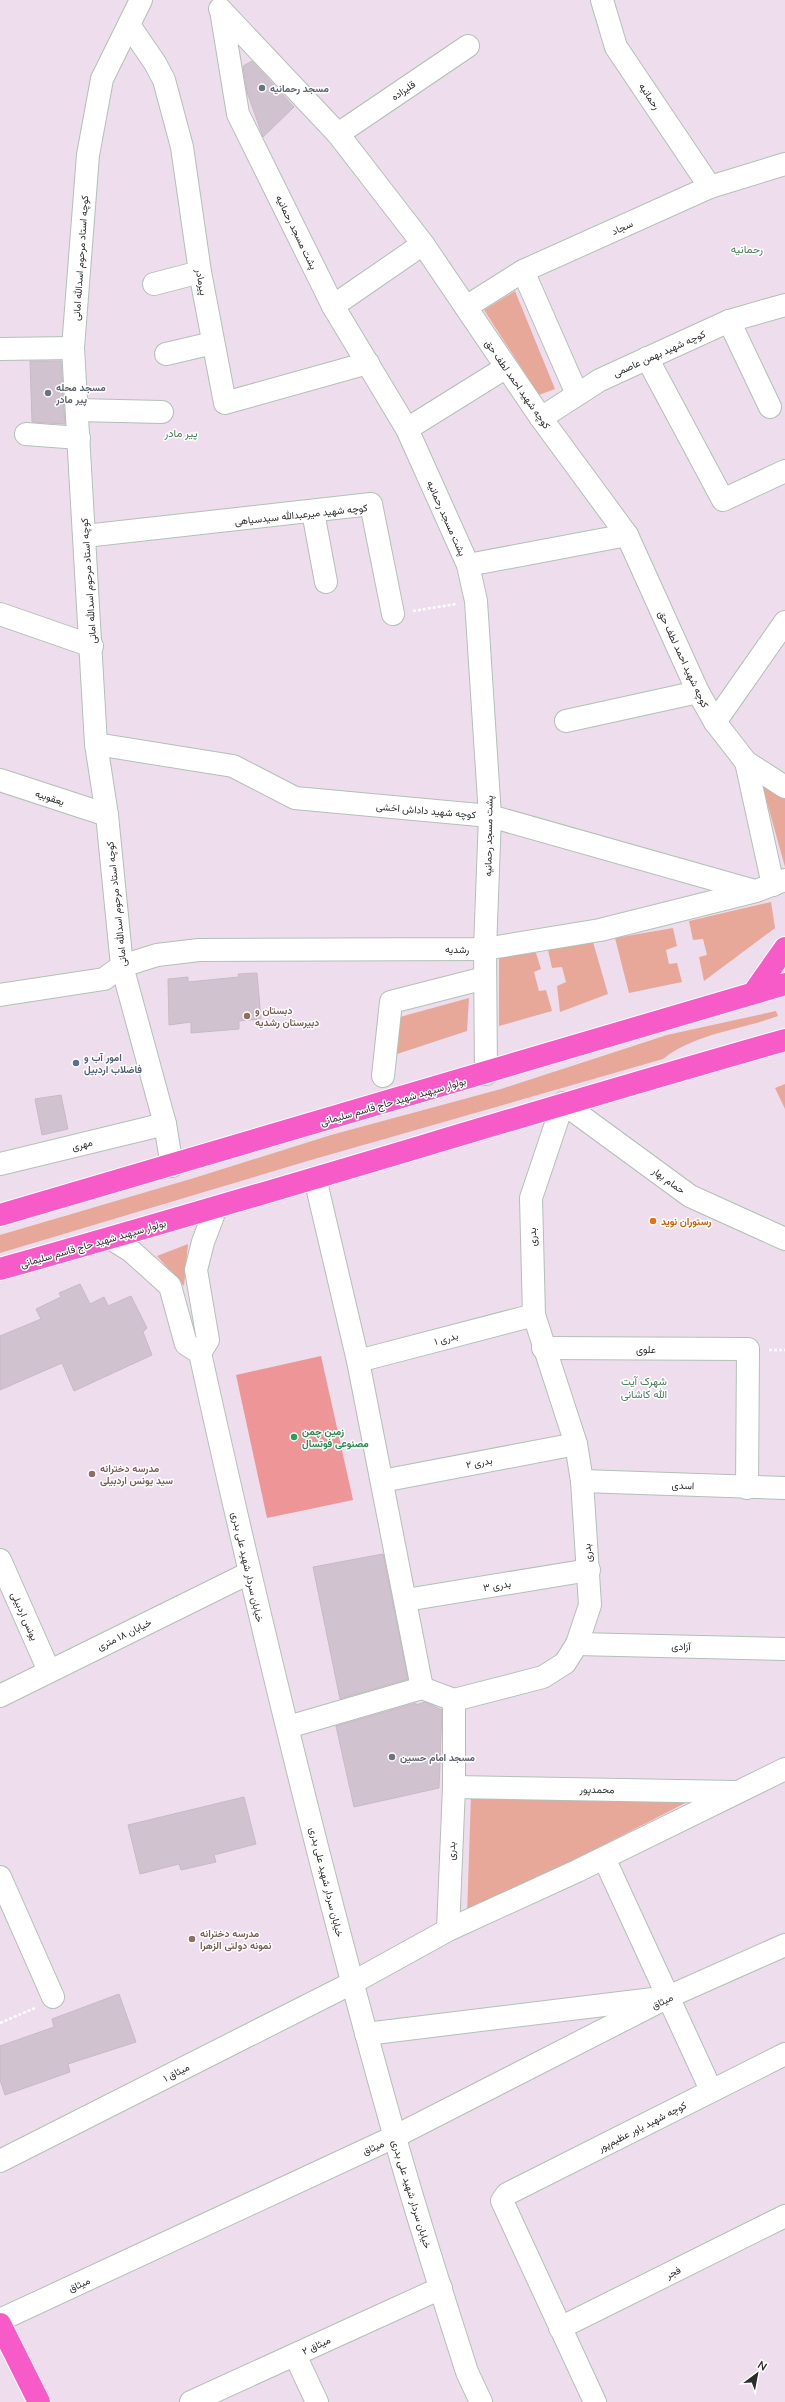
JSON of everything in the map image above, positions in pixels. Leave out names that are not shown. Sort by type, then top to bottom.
[{"type":"main road","points":[[754,992],[785,948]]},
{"type":"main road","name":"بولوار سپهبد شهید حاج قاسم سلیمانی","points":[[0,1215],[486,1074],[754,992],[785,984]]},
{"type":"main road","name":"بولوار سپهبد شهید حاج قاسم سلیمانی","points":[[0,1269],[216,1208],[563,1103],[785,1040]]},
{"type":"main road","points":[[0,2324],[39,2402]]},
{"type":"street","name":"کوچه استاد مرحوم اسدالله امانی","points":[[141,0],[102,79],[88,155],[73,348],[92,646],[96,744],[122,966],[165,1124],[172,1166]]},
{"type":"street","name":"رحمانیه","points":[[602,0],[616,47],[710,187]]},
{"type":"street","name":"کوچه شهید احمد لطف حق","points":[[217,5],[338,134],[423,244],[540,418],[627,535],[698,692],[715,722],[746,762],[785,787]]},
{"type":"street","name":"پشت مسجد رحمانیه","points":[[217,5],[238,114],[333,306],[407,430],[468,565],[476,601],[490,816],[485,949],[486,1074]]},
{"type":"street","name":"پیرمادر","points":[[128,25],[155,63],[164,80],[182,147],[200,272],[225,403],[368,363]]},
{"type":"street","name":"قلیزاده","points":[[338,134],[468,46]]},
{"type":"street","name":"سجاد","points":[[466,307],[523,271],[710,187],[785,164]]},
{"type":"street","points":[[333,306],[423,244]]},
{"type":"street","points":[[523,271],[577,394]]},
{"type":"street","points":[[154,284],[200,272]]},
{"type":"street","name":"کوچه شهید بهمن عاصمی","points":[[540,418],[600,380],[647,358],[729,321],[785,305]]},
{"type":"street","points":[[729,321],[770,407]]},
{"type":"street","points":[[166,354],[214,343]]},
{"type":"street","points":[[0,350],[73,348]]},
{"type":"street","points":[[647,358],[724,500],[785,471]]},
{"type":"street","points":[[407,430],[505,368]]},
{"type":"street","points":[[77,410],[162,412]]},
{"type":"street","points":[[26,434],[79,438]]},
{"type":"street","name":"کوچه شهید میرعبدالله سیدسیاهی","points":[[85,536],[314,512],[371,504],[393,614]]},
{"type":"street","points":[[314,512],[326,582]]},
{"type":"street","points":[[468,565],[627,535]]},
{"type":"street","points":[[0,614],[92,646]]},
{"type":"street","points":[[715,722],[785,622]]},
{"type":"street","points":[[566,721],[698,692]]},
{"type":"street","name":"کوچه شهید داداش اخشی","points":[[96,744],[233,766],[295,798],[490,816],[771,885]]},
{"type":"street","points":[[746,762],[771,885]]},
{"type":"street","name":"یعقوبیه","points":[[0,780],[104,814]]},
{"type":"street","name":"رشدیه","points":[[0,995],[104,979],[122,966],[158,954],[200,950],[485,949],[600,930],[771,885]]},
{"type":"street","points":[[383,1076],[391,1002],[485,978]]},
{"type":"street","name":"حمام بهار","points":[[563,1103],[690,1196],[785,1240]]},
{"type":"street","name":"بدری","points":[[448,1930],[454,1787],[454,1700],[543,1677],[565,1663],[577,1644],[590,1605],[589,1570],[582,1482],[576,1444],[543,1348],[534,1315],[531,1198],[563,1103]]},
{"type":"street","name":"مهری","points":[[0,1164],[165,1124]]},
{"type":"street","points":[[315,1178],[358,1361],[406,1600],[422,1688]]},
{"type":"street","points":[[110,1238],[131,1251],[170,1286],[186,1344],[200,1354],[208,1340],[196,1270],[203,1242],[216,1208]]},
{"type":"street","name":"بدری ۱","points":[[358,1361],[534,1315]]},
{"type":"street","name":"علوی","points":[[543,1348],[748,1349],[746,1488]]},
{"type":"street","name":"خیابان سردار شهید علی بدری","points":[[200,1354],[249,1573],[352,1982],[394,2137],[467,2372],[481,2402]]},
{"type":"street","name":"بدری ۲","points":[[382,1481],[576,1444]]},
{"type":"street","name":"اسدی","points":[[582,1482],[785,1488]]},
{"type":"street","name":"یونس اردبیلی","points":[[0,1560],[49,1671]]},
{"type":"street","name":"بدری ۳","points":[[406,1600],[589,1570]]},
{"type":"street","name":"خیابان ۱۸ متری","points":[[0,1696],[249,1573]]},
{"type":"street","name":"آزادی","points":[[577,1644],[785,1649]]},
{"type":"street","points":[[288,1727],[422,1688],[454,1700]]},
{"type":"street","points":[[352,1982],[448,1930],[604,1858],[785,1769]]},
{"type":"street","name":"محمدپور","points":[[454,1787],[739,1792]]},
{"type":"street","points":[[604,1858],[711,2090]]},
{"type":"street","points":[[0,1876],[53,1997]]},
{"type":"street","name":"میثاق","points":[[0,2320],[394,2137],[668,1998],[785,1945]]},
{"type":"street","name":"میثاق ۱","points":[[0,2161],[352,1982]]},
{"type":"street","points":[[366,2034],[668,1998]]},
{"type":"street","name":"کوچه شهید یاور عظیم‌پور","points":[[560,2328],[502,2201],[507,2194],[785,2054]]},
{"type":"street","name":"فجر","points":[[560,2328],[785,2216]]},
{"type":"street","name":"میثاق ۲","points":[[191,2402],[441,2288]]},
{"type":"street","points":[[560,2328],[595,2402]]},
{"type":"street","points":[[295,2355],[318,2402]]},
{"type":"path","points":[[393,614],[476,601]]},
{"type":"path","points":[[0,2023],[38,2007],[53,1997]]},
{"type":"shaded area","points":[[515,291],[555,389],[539,395],[484,310]]},
{"type":"shaded area","points":[[761,781],[785,798],[785,867]]},
{"type":"shaded area","points":[[771,902],[775,928],[704,981],[699,957],[707,955],[703,939],[693,940],[689,921]]},
{"type":"shaded area","points":[[673,928],[677,946],[666,950],[669,964],[677,963],[682,982],[629,993],[615,938]]},
{"type":"shaded area","points":[[593,942],[608,994],[560,1012],[557,986],[566,982],[562,967],[552,968],[548,950]]},
{"type":"shaded area","points":[[499,952],[536,953],[541,969],[534,972],[539,991],[546,990],[552,1011],[499,1026]]},
{"type":"shaded area","points":[[469,998],[467,1031],[388,1057],[389,1020]]},
{"type":"shaded area","points":[[776,1011],[778,1016],[689,1043],[663,1059],[311,1160],[0,1253],[0,1235],[194,1178],[331,1135],[501,1089],[667,1035]]},
{"type":"shaded area","points":[[785,1084],[785,1109],[775,1088]]},
{"type":"shaded area","points":[[188,1244],[184,1286],[157,1256]]},
{"type":"shaded area","name":"زمین چمن مصنوعی فوتسال","points":[[321,1356],[353,1500],[267,1518],[236,1375]]},
{"type":"shaded area","points":[[471,1795],[697,1797],[467,1915]]},
{"type":"building","name":"مسجد رحمانیه","points":[[252,61],[294,107],[263,137],[247,92],[243,66]]},
{"type":"building","name":"مسجد محله پیر مادر","points":[[30,361],[61,361],[65,424],[32,422]]},
{"type":"building","points":[[257,973],[261,1019],[239,1021],[239,1029],[191,1033],[191,1022],[169,1025],[168,979],[188,977],[188,982],[239,977],[238,974]]},
{"type":"building","points":[[61,1095],[68,1129],[42,1135],[35,1099]]},
{"type":"building","points":[[80,1284],[90,1304],[104,1297],[108,1306],[131,1296],[147,1328],[143,1332],[152,1355],[74,1391],[62,1363],[0,1390],[0,1336],[41,1319],[36,1309],[61,1297],[59,1293]]},
{"type":"building","points":[[383,1554],[408,1679],[340,1699],[313,1567]]},
{"type":"building","name":"مسجد امام حسین","points":[[425,1702],[442,1710],[439,1788],[354,1807],[336,1726],[416,1703],[416,1705]]},
{"type":"building","points":[[244,1797],[256,1844],[214,1855],[216,1862],[181,1870],[179,1864],[140,1874],[128,1825]]},
{"type":"building","points":[[119,1994],[136,2042],[68,2064],[70,2072],[5,2095],[0,2080],[0,2046],[54,2027],[52,2019]]},
{"type":"place","name":"مسجد رحمانیه","points":[[262,88]]},
{"type":"place","name":"مسجد محله پیر مادر","points":[[48,393]]},
{"type":"place","name":"دبستان و دبیرستان رشدیه","points":[[247,1016]]},
{"type":"place","name":"امور آب و فاضلاب اردبیل","points":[[76,1063]]},
{"type":"place","name":"رستوران نوید","points":[[653,1221]]},
{"type":"place","name":"زمین چمن مصنوعی فوتسال","points":[[294,1437]]},
{"type":"place","name":"مدرسه دخترانه سید یونس اردبیلی","points":[[92,1474]]},
{"type":"place","name":"مسجد امام حسین","points":[[392,1757]]},
{"type":"place","name":"مدرسه دخترانه نمونه دولتی الزهرا","points":[[192,1939]]},
{"type":"district","name":"رحمانیه","points":[[747,249]]},
{"type":"district","name":"پیر مادر","points":[[181,433]]},
{"type":"district","name":"شهرک آیت الله کاشانی","points":[[644,1387]]}]
